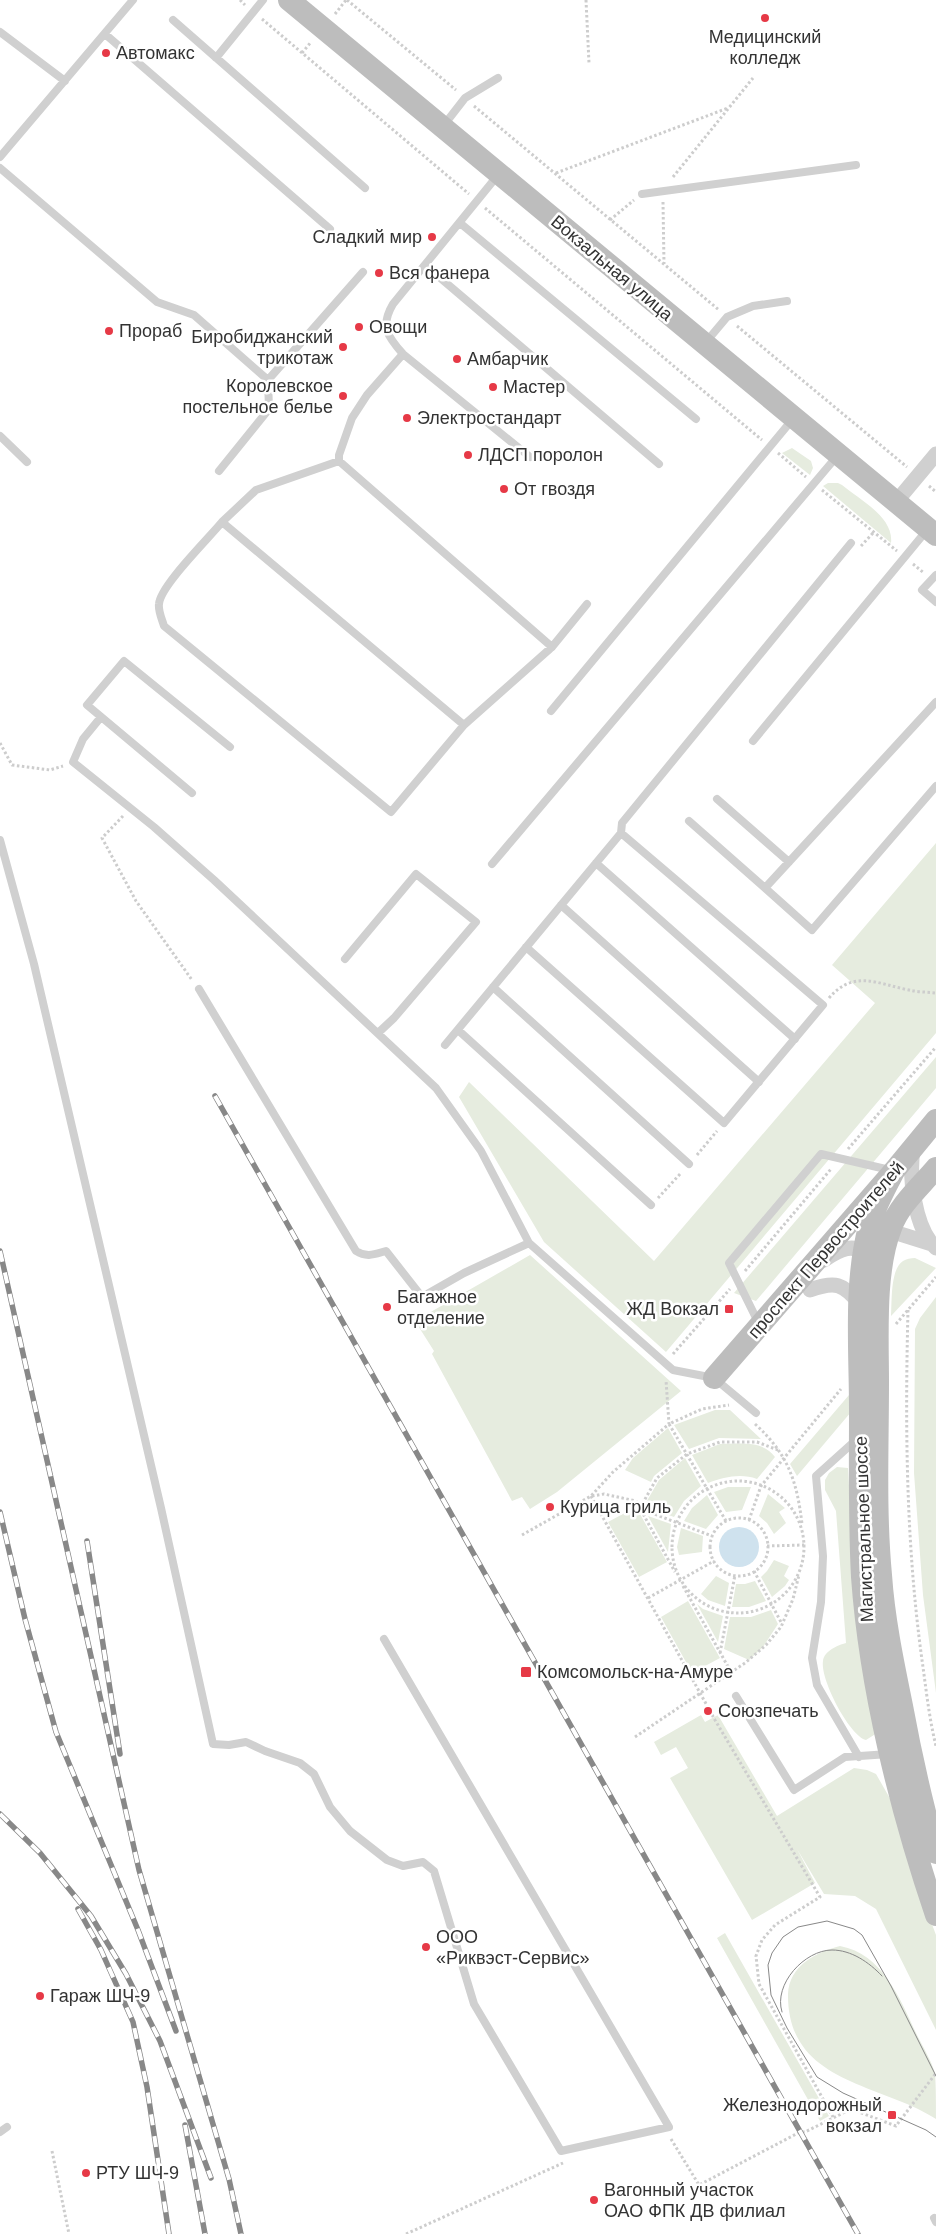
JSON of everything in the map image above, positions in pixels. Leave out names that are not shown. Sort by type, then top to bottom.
[{"type":"main road","name":"Вокзальная улица","points":[[295,2],[499,174],[932,532]]},
{"type":"main road","name":"проспект Первостроителей","points":[[724,1390],[760,1326],[808,1280],[936,1120]]},
{"type":"main road","name":"проспект Первостроителей","points":[[914,1193],[936,1168]]},
{"type":"main road","name":"Магистральное шоссе","points":[[894,1171],[880,1228],[882,1260],[870,1304],[868,1437],[881,1574],[893,1663],[904,1813],[936,1915]]},
{"type":"main road","name":"Магистральное шоссе","points":[[880,1228],[895,1218],[914,1193]]},
{"type":"main road","points":[[724,1390],[808,1280],[855,1250],[880,1228]]},
{"type":"main road","name":"Магистральное шоссе","points":[[855,1250],[870,1304]]},
{"type":"main road","name":"Магистральное шоссе","points":[[901,1752],[924,1813],[936,1853]]},
{"type":"street","points":[[896,502],[936,454]]},
{"type":"street","points":[[913,1149],[911,1161],[914,1193],[920,1223],[934,1246]]},
{"type":"street","points":[[880,1228],[934,1246]]},
{"type":"street","points":[[808,1280],[840,1285],[870,1304]]},
{"type":"lane","points":[[0,157],[133,0]]},
{"type":"lane","points":[[216,58],[263,0]]},
{"type":"lane","points":[[173,20],[366,188]]},
{"type":"lane","points":[[0,32],[65,81]]},
{"type":"lane","points":[[105,34],[330,229]]},
{"type":"lane","points":[[443,127],[465,98],[498,78]]},
{"type":"lane","points":[[642,194],[856,165]]},
{"type":"lane","points":[[0,168],[157,302],[194,315],[268,380]]},
{"type":"lane","points":[[499,174],[393,304],[386,316],[385,325],[390,339],[403,354],[530,457]]},
{"type":"lane","points":[[460,223],[696,419]]},
{"type":"lane","points":[[425,266],[659,464]]},
{"type":"lane","points":[[219,471],[269,409],[268,380],[363,272]]},
{"type":"lane","points":[[705,344],[727,317],[753,306],[787,301]]},
{"type":"lane","points":[[339,461],[341,448],[352,418],[367,396],[403,354]]},
{"type":"lane","points":[[551,711],[794,418]]},
{"type":"lane","points":[[0,436],[26,462]]},
{"type":"lane","points":[[492,864],[838,454]]},
{"type":"lane","points":[[339,461],[256,490],[222,522],[165,589],[159,603],[160,614],[164,626],[391,812],[464,725],[552,647],[587,604]]},
{"type":"lane","points":[[339,461],[552,647]]},
{"type":"lane","points":[[222,522],[464,725]]},
{"type":"lane","points":[[753,741],[904,557],[932,532]]},
{"type":"lane","points":[[445,1045],[621,833],[622,823],[851,543]]},
{"type":"lane","points":[[934,577],[922,590],[936,602]]},
{"type":"lane","points":[[192,793],[87,705],[124,661],[230,747]]},
{"type":"lane","points":[[766,888],[936,702]]},
{"type":"lane","points":[[101,717],[83,739],[73,762],[207,874],[436,1088],[481,1151],[528,1243],[673,1370],[724,1390],[756,1413]]},
{"type":"lane","points":[[689,821],[812,930],[936,786]]},
{"type":"lane","points":[[717,799],[789,862]]},
{"type":"lane","points":[[526,947],[724,1123],[795,1039],[823,1005],[621,833]]},
{"type":"lane","points":[[0,840],[34,964],[161,1508],[213,1744],[229,1745],[246,1742],[265,1751],[300,1762],[314,1774],[330,1806],[350,1831],[387,1860],[403,1866],[423,1862],[434,1870],[474,2004],[561,2151],[669,2127],[384,1639]]},
{"type":"lane","points":[[596,863],[795,1039]]},
{"type":"lane","points":[[344,959],[416,874],[476,922],[394,1018],[378,1033]]},
{"type":"lane","points":[[561,905],[759,1082]]},
{"type":"lane","points":[[494,987],[689,1164]]},
{"type":"lane","points":[[199,989],[356,1251],[364,1256],[386,1251],[422,1297],[464,1273],[528,1243]]},
{"type":"lane","points":[[458,1030],[651,1205]]},
{"type":"lane","points":[[760,1326],[729,1263],[821,1154],[894,1171]]},
{"type":"lane","points":[[859,1757],[818,1685],[812,1658],[821,1602],[823,1556],[816,1476],[868,1437]]},
{"type":"lane","points":[[736,1696],[794,1790],[845,1757],[901,1752]]},
{"type":"lane","points":[[0,2132],[7,2127]]},
{"type":"path","points":[[240,0],[813,483],[904,557],[934,577]]},
{"type":"path","points":[[348,0],[936,492]]},
{"type":"path","points":[[586,0],[589,63]]},
{"type":"path","points":[[664,264],[662,191],[753,78]]},
{"type":"path","points":[[555,173],[730,108]]},
{"type":"path","points":[[610,220],[642,194]]},
{"type":"path","points":[[0,743],[12,765],[50,770],[73,762]]},
{"type":"path","points":[[131,809],[102,838],[136,901],[199,989]]},
{"type":"path","points":[[823,1005],[839,986],[860,980],[909,990],[936,993]]},
{"type":"path","points":[[726,1521],[669,1424],[665,1364],[936,1047]]},
{"type":"path","points":[[893,1328],[936,1277]]},
{"type":"path","points":[[908,1310],[906,1470],[911,1561],[916,1618],[936,1746]]},
{"type":"path","points":[[749,1520],[761,1486],[845,1385]]},
{"type":"path","points":[[522,1535],[591,1496],[613,1472],[669,1424],[702,1409],[724,1390]]},
{"type":"path","points":[[635,1737],[731,1672],[766,1645],[782,1624],[793,1599],[801,1570],[804,1545],[799,1497],[794,1480],[779,1450],[770,1438],[748,1418]]},
{"type":"path","points":[[640,1508],[657,1478],[687,1454],[720,1442],[757,1442],[779,1450]]},
{"type":"path","points":[[801,1570],[789,1590],[772,1604],[750,1612],[728,1612],[706,1604],[680,1580],[672,1547],[677,1522],[688,1504],[707,1489],[727,1482],[750,1482],[772,1489],[789,1504],[801,1524],[804,1545]]},
{"type":"path","points":[[591,1496],[604,1494],[636,1501],[731,1672]]},
{"type":"path","points":[[591,1496],[700,1693],[820,1897],[775,1924],[762,1940],[756,1956],[758,1984],[833,2117]]},
{"type":"path","points":[[640,1508],[712,1536]]},
{"type":"path","points":[[734,1519],[749,1520],[760,1528],[766,1537],[766,1557],[761,1566],[744,1575],[724,1572],[714,1561],[710,1547],[712,1536],[716,1528],[726,1521],[734,1519]]},
{"type":"path","points":[[767,1546],[804,1545]]},
{"type":"path","points":[[648,1598],[714,1561]]},
{"type":"path","points":[[754,1571],[782,1624]]},
{"type":"path","points":[[720,1653],[735,1575]]},
{"type":"path","points":[[669,2136],[699,2185],[851,2109],[896,2126],[936,2073]]},
{"type":"path","points":[[52,2151],[69,2234]]},
{"type":"path","points":[[406,2234],[569,2160]]},
{"type":"shaded area","points":[[792,448],[811,461],[813,468],[810,475],[782,453]]},
{"type":"shaded area","points":[[828,483],[842,485],[882,517],[887,525],[891,543],[823,486]]},
{"type":"shaded area","points":[[936,843],[936,1033],[666,1352],[544,1242],[459,1097],[469,1082],[654,1261],[875,1003],[832,965]]},
{"type":"shaded area","points":[[936,1057],[936,1088],[756,1301],[734,1293]]},
{"type":"shaded area","points":[[530,1255],[681,1391],[557,1492],[530,1509],[522,1497],[512,1501],[432,1354],[434,1351],[415,1321]]},
{"type":"shaded area","points":[[915,1258],[936,1268],[891,1316],[892,1287],[896,1271],[903,1261]]},
{"type":"shaded area","points":[[936,1297],[936,1693],[923,1595],[914,1473],[915,1329],[920,1318]]},
{"type":"shaded area","points":[[849,1395],[851,1412],[797,1476],[790,1464]]},
{"type":"shaded area","points":[[715,1410],[730,1410],[761,1439],[719,1438],[689,1449],[674,1425]]},
{"type":"shaded area","points":[[668,1428],[682,1453],[654,1476],[651,1482],[625,1470],[633,1458]]},
{"type":"shaded area","points":[[720,1444],[757,1445],[775,1457],[757,1479],[745,1476],[732,1476],[708,1483],[692,1455]]},
{"type":"shaded area","points":[[685,1458],[701,1486],[684,1501],[674,1517],[644,1506],[659,1480]]},
{"type":"shaded area","points":[[837,1467],[848,1468],[854,1578],[877,1733],[866,1740],[859,1736],[844,1718],[831,1693],[823,1669],[823,1661],[826,1654],[835,1647],[846,1643],[836,1511],[825,1490],[825,1480],[829,1473]]},
{"type":"shaded area","points":[[728,1487],[751,1487],[742,1510],[726,1512],[714,1492]]},
{"type":"shaded area","points":[[768,1494],[785,1508],[779,1512],[786,1523],[774,1534],[767,1523],[759,1516]]},
{"type":"shaded area","points":[[707,1495],[718,1515],[706,1529],[684,1521],[692,1508]]},
{"type":"shaded area","points":[[636,1507],[667,1562],[639,1577],[608,1522]]},
{"type":"shaded area","points":[[648,1516],[671,1524],[668,1552]]},
{"type":"shaded area","points":[[681,1528],[703,1536],[702,1552],[679,1555],[677,1547]]},
{"type":"shaded area","points":[[774,1560],[789,1566],[784,1576],[789,1580],[772,1597],[761,1577]]},
{"type":"shaded area","points":[[716,1576],[729,1583],[725,1606],[708,1600],[701,1594]]},
{"type":"shaded area","points":[[755,1581],[766,1601],[749,1607],[732,1607],[736,1584]]},
{"type":"shaded area","points":[[688,1601],[720,1658],[692,1673],[661,1617]]},
{"type":"shaded area","points":[[697,1604],[703,1609],[723,1616],[718,1642]]},
{"type":"shaded area","points":[[771,1610],[778,1624],[763,1647],[749,1660],[724,1649],[730,1617],[751,1617]]},
{"type":"shaded area","points":[[701,1715],[705,1722],[718,1715],[777,1816],[854,1768],[876,1774],[892,1802],[915,1879],[936,1935],[936,2030],[876,1909],[855,1896],[824,1894],[797,1849],[815,1883],[752,1920],[670,1778],[688,1768],[676,1747],[661,1755],[654,1742]]},
{"type":"shaded area","points":[[725,1933],[829,2116],[820,2121],[717,1938]]},
{"type":"shaded area","points":[[840,1946],[868,1958],[879,1968],[897,1993],[935,2073],[936,2119],[914,2107],[841,2077],[820,2064],[803,2046],[792,2024],[788,1994],[790,1984],[793,1976],[805,1962],[813,1956]]},
{"type":"water","points":[[739,1527],[753,1533],[759,1547],[753,1561],[739,1567],[725,1561],[719,1547],[725,1533]]},
{"type":"tram line","points":[[936,2076],[891,1986],[862,1935],[854,1929],[827,1921],[798,1927],[783,1937],[772,1953],[768,1965],[771,1995],[787,2028],[817,2077],[843,2093],[926,2130],[936,2137]]},
{"type":"tram line","points":[[782,2012],[780,2001],[782,1990],[787,1980],[802,1962],[822,1952],[832,1950],[846,1952],[865,1962],[882,1976]]},
{"type":"railway","points":[[215,1096],[858,2234]]},
{"type":"railway","points":[[0,1251],[139,1870],[229,2179],[241,2234]]},
{"type":"railway","points":[[0,1512],[25,1619],[56,1732],[138,1930],[176,2031]]},
{"type":"railway","points":[[87,1541],[120,1754]]},
{"type":"railway","points":[[0,1814],[40,1853],[91,1916],[126,1974],[160,2041],[211,2178]]},
{"type":"railway","points":[[78,1909],[101,1950],[133,2022],[147,2087],[169,2234]]},
{"type":"railway","points":[[185,2125],[205,2234]]},
{"type":"place","name":"Медицинский колледж","points":[[765,18]]},
{"type":"place","name":"Автомакс","points":[[106,53]]},
{"type":"place","name":"Сладкий мир","points":[[432,237]]},
{"type":"place","name":"Вся фанера","points":[[379,273]]},
{"type":"place","name":"Овощи","points":[[359,327]]},
{"type":"place","name":"Прораб","points":[[109,331]]},
{"type":"place","name":"Биробиджанский трикотаж","points":[[343,347]]},
{"type":"place","name":"Амбарчик","points":[[457,359]]},
{"type":"place","name":"Мастер","points":[[493,387]]},
{"type":"place","name":"Королевское постельное белье","points":[[343,396]]},
{"type":"place","name":"Электростандарт","points":[[407,418]]},
{"type":"place","name":"ЛДСП поролон","points":[[468,455]]},
{"type":"place","name":"От гвоздя","points":[[504,489]]},
{"type":"place","name":"Багажное отделение","points":[[387,1307]]},
{"type":"place","name":"ЖД Вокзал","points":[[729,1309]]},
{"type":"place","name":"Курица гриль","points":[[550,1507]]},
{"type":"place","name":"Комсомольск-на-Амуре","points":[[526,1672]]},
{"type":"place","name":"Союзпечать","points":[[708,1711]]},
{"type":"place","name":"ООО «Риквэст-Cервис»","points":[[426,1947]]},
{"type":"place","name":"Гараж ШЧ-9","points":[[40,1996]]},
{"type":"place","name":"Железнодорожный вокзал","points":[[892,2115]]},
{"type":"place","name":"РТУ ШЧ-9","points":[[86,2173]]},
{"type":"place","name":"Вагонный участок ОАО ФПК ДВ филиал","points":[[594,2200]]}]
